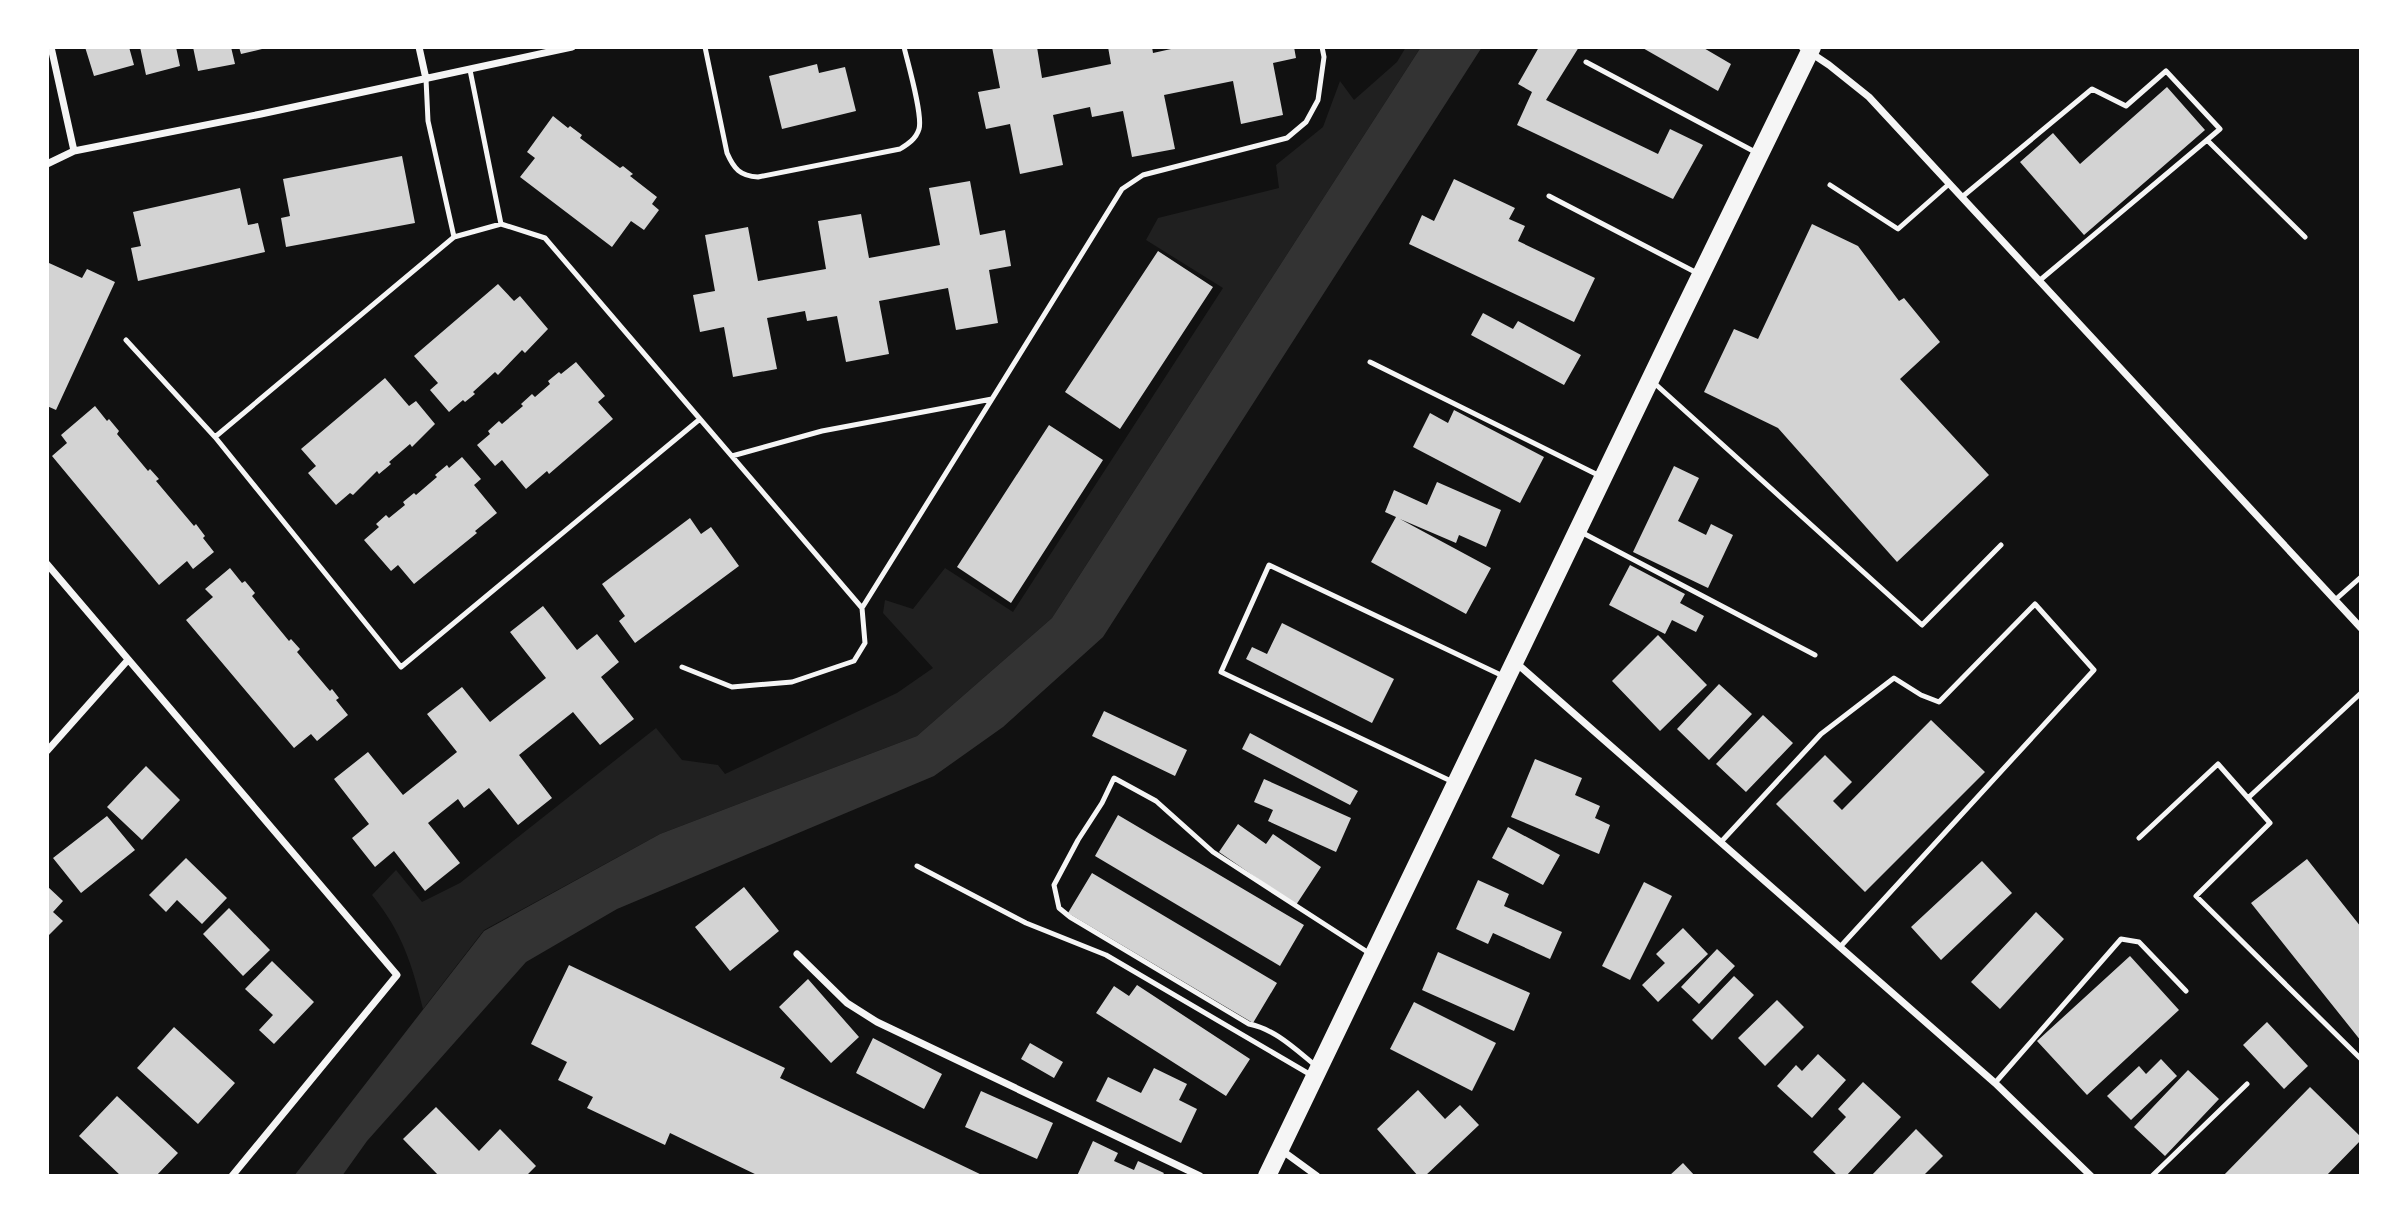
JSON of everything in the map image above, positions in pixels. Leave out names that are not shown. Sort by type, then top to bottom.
[{"type":"main road","points":[[1267,1176],[1760,154],[1808,49]]},
{"type":"street","points":[[51,47],[74,151]]},
{"type":"street","points":[[419,47],[426,79]]},
{"type":"street","points":[[47,164],[74,151],[572,47]]},
{"type":"street","points":[[1808,49],[1869,97],[2361,628]]},
{"type":"street","points":[[47,564],[397,975],[232,1176]]},
{"type":"street","points":[[47,751],[127,661]]},
{"type":"street","points":[[1510,669],[1721,842],[1995,1083],[2091,1176]]},
{"type":"street","points":[[797,954],[847,1003],[877,1022],[1200,1176]]},
{"type":"street","points":[[1280,1149],[1317,1176]]},
{"type":"lane","points":[[705,47],[726,153],[734,169],[745,176],[758,177],[900,149],[912,141],[919,128],[918,111],[904,47]]},
{"type":"lane","points":[[862,608],[1122,189],[1143,175],[1287,138],[1306,122],[1318,100],[1324,57],[1322,47]]},
{"type":"lane","points":[[1586,62],[1760,154]]},
{"type":"lane","points":[[470,70],[501,223]]},
{"type":"lane","points":[[1962,197],[2092,89],[2126,106],[2166,71],[2220,129],[2039,281]]},
{"type":"lane","points":[[426,79],[428,121],[454,237]]},
{"type":"lane","points":[[2207,140],[2305,237]]},
{"type":"lane","points":[[1830,185],[1898,229],[1949,184]]},
{"type":"lane","points":[[1549,196],[1700,275]]},
{"type":"lane","points":[[215,437],[454,237],[501,223],[545,238],[862,608],[865,643],[854,661],[792,682],[732,687],[682,667]]},
{"type":"lane","points":[[126,340],[215,437],[401,667],[700,419]]},
{"type":"lane","points":[[1370,362],[1602,478]]},
{"type":"lane","points":[[1650,379],[1922,625],[2001,545]]},
{"type":"lane","points":[[732,456],[822,431],[992,399]]},
{"type":"lane","points":[[1577,530],[1815,655]]},
{"type":"lane","points":[[1455,783],[1221,672],[1269,565],[1510,669]]},
{"type":"lane","points":[[2335,600],[2361,577]]},
{"type":"lane","points":[[1721,842],[1821,734],[1894,678],[1921,695],[1939,702],[2035,604],[2094,670],[1840,947]]},
{"type":"lane","points":[[2248,799],[2361,693]]},
{"type":"lane","points":[[2138,838],[2218,764],[2270,823],[2196,895],[2361,1059]]},
{"type":"lane","points":[[1316,1072],[1290,1045],[1262,1027],[1250,1024],[1070,917],[1059,908],[1054,885],[1114,778],[1156,801],[1213,852],[1372,955]]},
{"type":"lane","points":[[917,866],[1026,923],[1106,955],[1316,1072]]},
{"type":"lane","points":[[1995,1083],[2120,939],[2139,943],[2186,991]]},
{"type":"lane","points":[[2152,1176],[2247,1084]]},
{"type":"shaded area","points":[[1406,47],[1421,47],[1052,618],[917,736],[660,834],[484,930],[423,1009],[405,949],[391,922],[372,895],[396,870],[422,902],[460,883],[656,728],[682,760],[718,765],[725,774],[897,693],[933,668],[883,613],[885,600],[913,609],[945,568],[1013,612],[1223,288],[1146,240],[1158,218],[1279,188],[1276,165],[1323,127],[1340,81],[1354,100],[1397,62]]},
{"type":"shaded area","points":[[1421,47],[1482,47],[1103,637],[1003,727],[934,776],[617,909],[526,962],[367,1141],[342,1176],[294,1176],[484,931],[660,834],[917,736],[1052,618]]},
{"type":"building","points":[[85,47],[129,47],[134,65],[94,76]]},
{"type":"building","points":[[140,47],[176,47],[180,66],[146,75]]},
{"type":"building","points":[[193,47],[231,47],[235,64],[198,71]]},
{"type":"building","points":[[239,47],[265,47],[266,48],[241,54]]},
{"type":"building","points":[[992,47],[1037,47],[1042,78],[1111,64],[1108,47],[1152,47],[1153,53],[1180,47],[1294,47],[1296,58],[1273,63],[1283,115],[1241,124],[1233,81],[1164,95],[1175,149],[1132,157],[1123,111],[1092,117],[1090,107],[1053,115],[1063,165],[1020,174],[1010,124],[986,129],[978,92],[1000,88]]},
{"type":"building","points":[[1539,47],[1579,47],[1546,100],[1658,154],[1670,129],[1703,145],[1673,199],[1517,125],[1532,92],[1518,84]]},
{"type":"building","points":[[1641,47],[1702,47],[1731,64],[1718,91]]},
{"type":"building","points":[[817,64],[819,73],[845,67],[856,111],[782,129],[769,76]]},
{"type":"building","points":[[2167,87],[2205,130],[2084,235],[2020,162],[2053,133],[2080,164]]},
{"type":"building","points":[[553,116],[582,135],[580,138],[620,168],[623,166],[633,174],[630,176],[657,197],[652,204],[659,210],[644,230],[631,221],[612,247],[520,177],[535,158],[527,152]]},
{"type":"building","points":[[402,156],[415,223],[286,247],[281,218],[290,216],[283,179]]},
{"type":"building","points":[[1454,179],[1515,208],[1509,219],[1525,226],[1518,241],[1595,278],[1574,322],[1409,244],[1422,215],[1434,221]]},
{"type":"building","points":[[970,181],[980,235],[1005,230],[1011,266],[989,270],[998,323],[956,330],[948,288],[879,301],[889,354],[846,362],[837,316],[807,321],[805,311],[767,318],[777,369],[733,377],[724,327],[700,332],[693,295],[715,291],[705,235],[748,227],[758,281],[826,269],[818,221],[861,214],[869,258],[940,245],[929,188]]},
{"type":"building","points":[[240,188],[248,225],[258,223],[265,252],[138,281],[131,248],[141,246],[133,212]]},
{"type":"building","points":[[1812,224],[1858,246],[1899,301],[1904,298],[1940,342],[1900,379],[1989,475],[1897,562],[1778,428],[1704,392],[1734,329],[1758,339]]},
{"type":"building","points":[[1158,251],[1213,287],[1120,429],[1065,392]]},
{"type":"building","points":[[49,263],[82,278],[87,269],[115,282],[56,410],[47,406]]},
{"type":"building","points":[[498,284],[514,301],[520,296],[548,329],[525,353],[522,350],[498,375],[495,372],[473,392],[475,394],[449,412],[430,390],[438,383],[414,356]]},
{"type":"building","points":[[1483,313],[1513,329],[1518,321],[1581,355],[1564,385],[1471,335]]},
{"type":"building","points":[[576,362],[605,396],[598,402],[613,419],[549,474],[547,471],[526,489],[502,460],[495,466],[477,445],[490,434],[488,431],[499,421],[502,424],[523,406],[521,404],[532,394],[535,397],[550,384],[548,381]]},
{"type":"building","points":[[385,378],[409,406],[416,401],[435,424],[412,447],[410,444],[389,462],[391,464],[379,474],[377,471],[353,495],[350,493],[336,505],[308,473],[316,466],[301,449]]},
{"type":"building","points":[[95,406],[107,421],[109,419],[119,431],[117,434],[148,471],[150,469],[159,479],[156,481],[205,536],[203,538],[214,552],[193,569],[187,561],[159,585],[52,456],[67,443],[61,435]]},
{"type":"building","points":[[1454,410],[1544,457],[1520,503],[1413,447],[1430,413],[1448,423]]},
{"type":"building","points":[[1049,425],[1103,460],[1011,603],[957,567]]},
{"type":"building","points":[[462,457],[481,479],[474,485],[497,513],[475,531],[477,533],[414,584],[398,565],[391,571],[364,540],[379,527],[376,524],[386,515],[389,518],[405,505],[403,502],[437,477],[435,475]]},
{"type":"building","points":[[1674,466],[1699,478],[1678,521],[1706,535],[1711,524],[1733,535],[1708,588],[1633,552]]},
{"type":"building","points":[[1437,482],[1501,510],[1486,547],[1459,535],[1456,543],[1400,519],[1491,568],[1466,614],[1371,562],[1396,517],[1385,512],[1394,490],[1427,505]]},
{"type":"building","points":[[690,518],[701,534],[711,527],[739,566],[635,643],[619,621],[625,616],[602,584]]},
{"type":"building","points":[[1630,565],[1685,594],[1680,603],[1704,616],[1696,632],[1672,620],[1665,634],[1609,605]]},
{"type":"building","points":[[230,568],[242,583],[245,581],[255,593],[252,596],[289,641],[291,639],[300,649],[297,652],[330,691],[332,689],[339,698],[336,700],[348,715],[317,741],[311,734],[294,748],[186,620],[213,597],[205,589]]},
{"type":"building","points":[[543,606],[577,650],[597,634],[619,662],[601,677],[634,719],[600,745],[573,712],[519,755],[552,798],[518,825],[489,788],[464,808],[458,799],[428,823],[460,863],[425,891],[394,851],[375,867],[352,838],[369,824],[334,779],[368,752],[403,795],[457,752],[427,714],[462,687],[490,722],[546,678],[510,632]]},
{"type":"building","points":[[1282,623],[1394,679],[1372,723],[1246,659],[1252,647],[1267,654]]},
{"type":"building","points":[[1658,635],[1707,685],[1660,731],[1612,681]]},
{"type":"building","points":[[1719,684],[1752,714],[1709,760],[1677,729]]},
{"type":"building","points":[[1104,711],[1187,750],[1175,776],[1092,736]]},
{"type":"building","points":[[1763,715],[1793,743],[1746,792],[1716,764]]},
{"type":"building","points":[[1931,720],[1985,772],[1865,892],[1776,804],[1825,755],[1852,782],[1833,801],[1842,810]]},
{"type":"building","points":[[1250,733],[1358,791],[1350,805],[1242,749]]},
{"type":"building","points":[[1535,759],[1582,778],[1575,795],[1600,806],[1595,818],[1610,825],[1599,854],[1511,817]]},
{"type":"building","points":[[146,766],[180,800],[142,840],[107,807]]},
{"type":"building","points":[[1264,779],[1351,818],[1336,852],[1268,821],[1273,810],[1254,802]]},
{"type":"building","points":[[1118,815],[1304,925],[1280,966],[1095,856]]},
{"type":"building","points":[[107,816],[135,850],[81,893],[53,858]]},
{"type":"building","points":[[1238,824],[1266,844],[1273,834],[1321,867],[1296,905],[1219,852]]},
{"type":"building","points":[[1508,827],[1560,855],[1543,885],[1492,858]]},
{"type":"building","points":[[186,858],[227,898],[202,924],[177,900],[166,912],[149,895]]},
{"type":"building","points":[[2307,859],[2361,927],[2361,1041],[2251,903]]},
{"type":"building","points":[[1982,861],[2012,893],[1941,960],[1911,927]]},
{"type":"building","points":[[1092,873],[1277,983],[1253,1023],[1068,913]]},
{"type":"building","points":[[1478,880],[1509,894],[1504,906],[1562,932],[1550,959],[1493,933],[1488,944],[1456,929]]},
{"type":"building","points":[[1644,882],[1672,896],[1630,980],[1602,966]]},
{"type":"building","points":[[47,886],[63,901],[53,912],[63,921],[47,937]]},
{"type":"building","points":[[744,887],[779,931],[730,971],[695,927]]},
{"type":"building","points":[[229,908],[270,950],[243,976],[203,934]]},
{"type":"building","points":[[2036,912],[2064,939],[2000,1009],[1971,982]]},
{"type":"building","points":[[1683,928],[1708,954],[1658,1002],[1642,985],[1665,963],[1656,954]]},
{"type":"building","points":[[1717,949],[1735,966],[1699,1004],[1681,987]]},
{"type":"building","points":[[1438,952],[1530,993],[1514,1031],[1422,990]]},
{"type":"building","points":[[2130,956],[2179,1010],[2087,1095],[2037,1041]]},
{"type":"building","points":[[272,961],[314,1002],[274,1044],[259,1030],[273,1015],[245,989]]},
{"type":"building","points":[[569,965],[785,1068],[780,1078],[984,1176],[759,1176],[670,1133],[665,1145],[587,1108],[593,1097],[558,1080],[567,1062],[531,1044]]},
{"type":"building","points":[[1734,976],[1754,995],[1712,1040],[1692,1020]]},
{"type":"building","points":[[808,979],[859,1037],[831,1063],[779,1007]]},
{"type":"building","points":[[1137,985],[1250,1059],[1226,1096],[1096,1013],[1114,986],[1129,996]]},
{"type":"building","points":[[1777,1000],[1804,1027],[1765,1066],[1738,1038]]},
{"type":"building","points":[[1414,1002],[1496,1043],[1472,1091],[1390,1049]]},
{"type":"building","points":[[2267,1022],[2308,1066],[2284,1089],[2243,1045]]},
{"type":"building","points":[[174,1027],[235,1083],[198,1124],[137,1068]]},
{"type":"building","points":[[873,1038],[942,1074],[924,1109],[856,1073]]},
{"type":"building","points":[[1030,1043],[1063,1062],[1054,1078],[1021,1059]]},
{"type":"building","points":[[1818,1054],[1846,1080],[1812,1118],[1777,1086],[1796,1065],[1802,1071]]},
{"type":"building","points":[[2161,1059],[2177,1076],[2131,1120],[2107,1096],[2139,1066],[2146,1074]]},
{"type":"building","points":[[1154,1068],[1187,1084],[1179,1100],[1197,1109],[1181,1143],[1096,1101],[1108,1077],[1141,1093]]},
{"type":"building","points":[[2188,1070],[2219,1099],[2165,1156],[2134,1127]]},
{"type":"building","points":[[1863,1082],[1901,1117],[1846,1176],[1838,1176],[1813,1152],[1846,1117],[1838,1109]]},
{"type":"building","points":[[2310,1087],[2361,1137],[2326,1176],[2223,1176]]},
{"type":"building","points":[[1418,1090],[1445,1119],[1460,1105],[1479,1125],[1425,1176],[1418,1176],[1377,1129]]},
{"type":"building","points":[[981,1091],[1053,1123],[1037,1159],[965,1127]]},
{"type":"building","points":[[117,1096],[178,1153],[156,1176],[121,1176],[79,1136]]},
{"type":"building","points":[[436,1107],[479,1151],[500,1129],[536,1166],[526,1176],[439,1176],[403,1139]]},
{"type":"building","points":[[1916,1129],[1943,1156],[1923,1176],[1871,1176]]},
{"type":"building","points":[[1093,1141],[1118,1153],[1114,1161],[1134,1170],[1138,1161],[1164,1173],[1162,1176],[1077,1176]]},
{"type":"building","points":[[1683,1163],[1695,1176],[1669,1176]]}]
